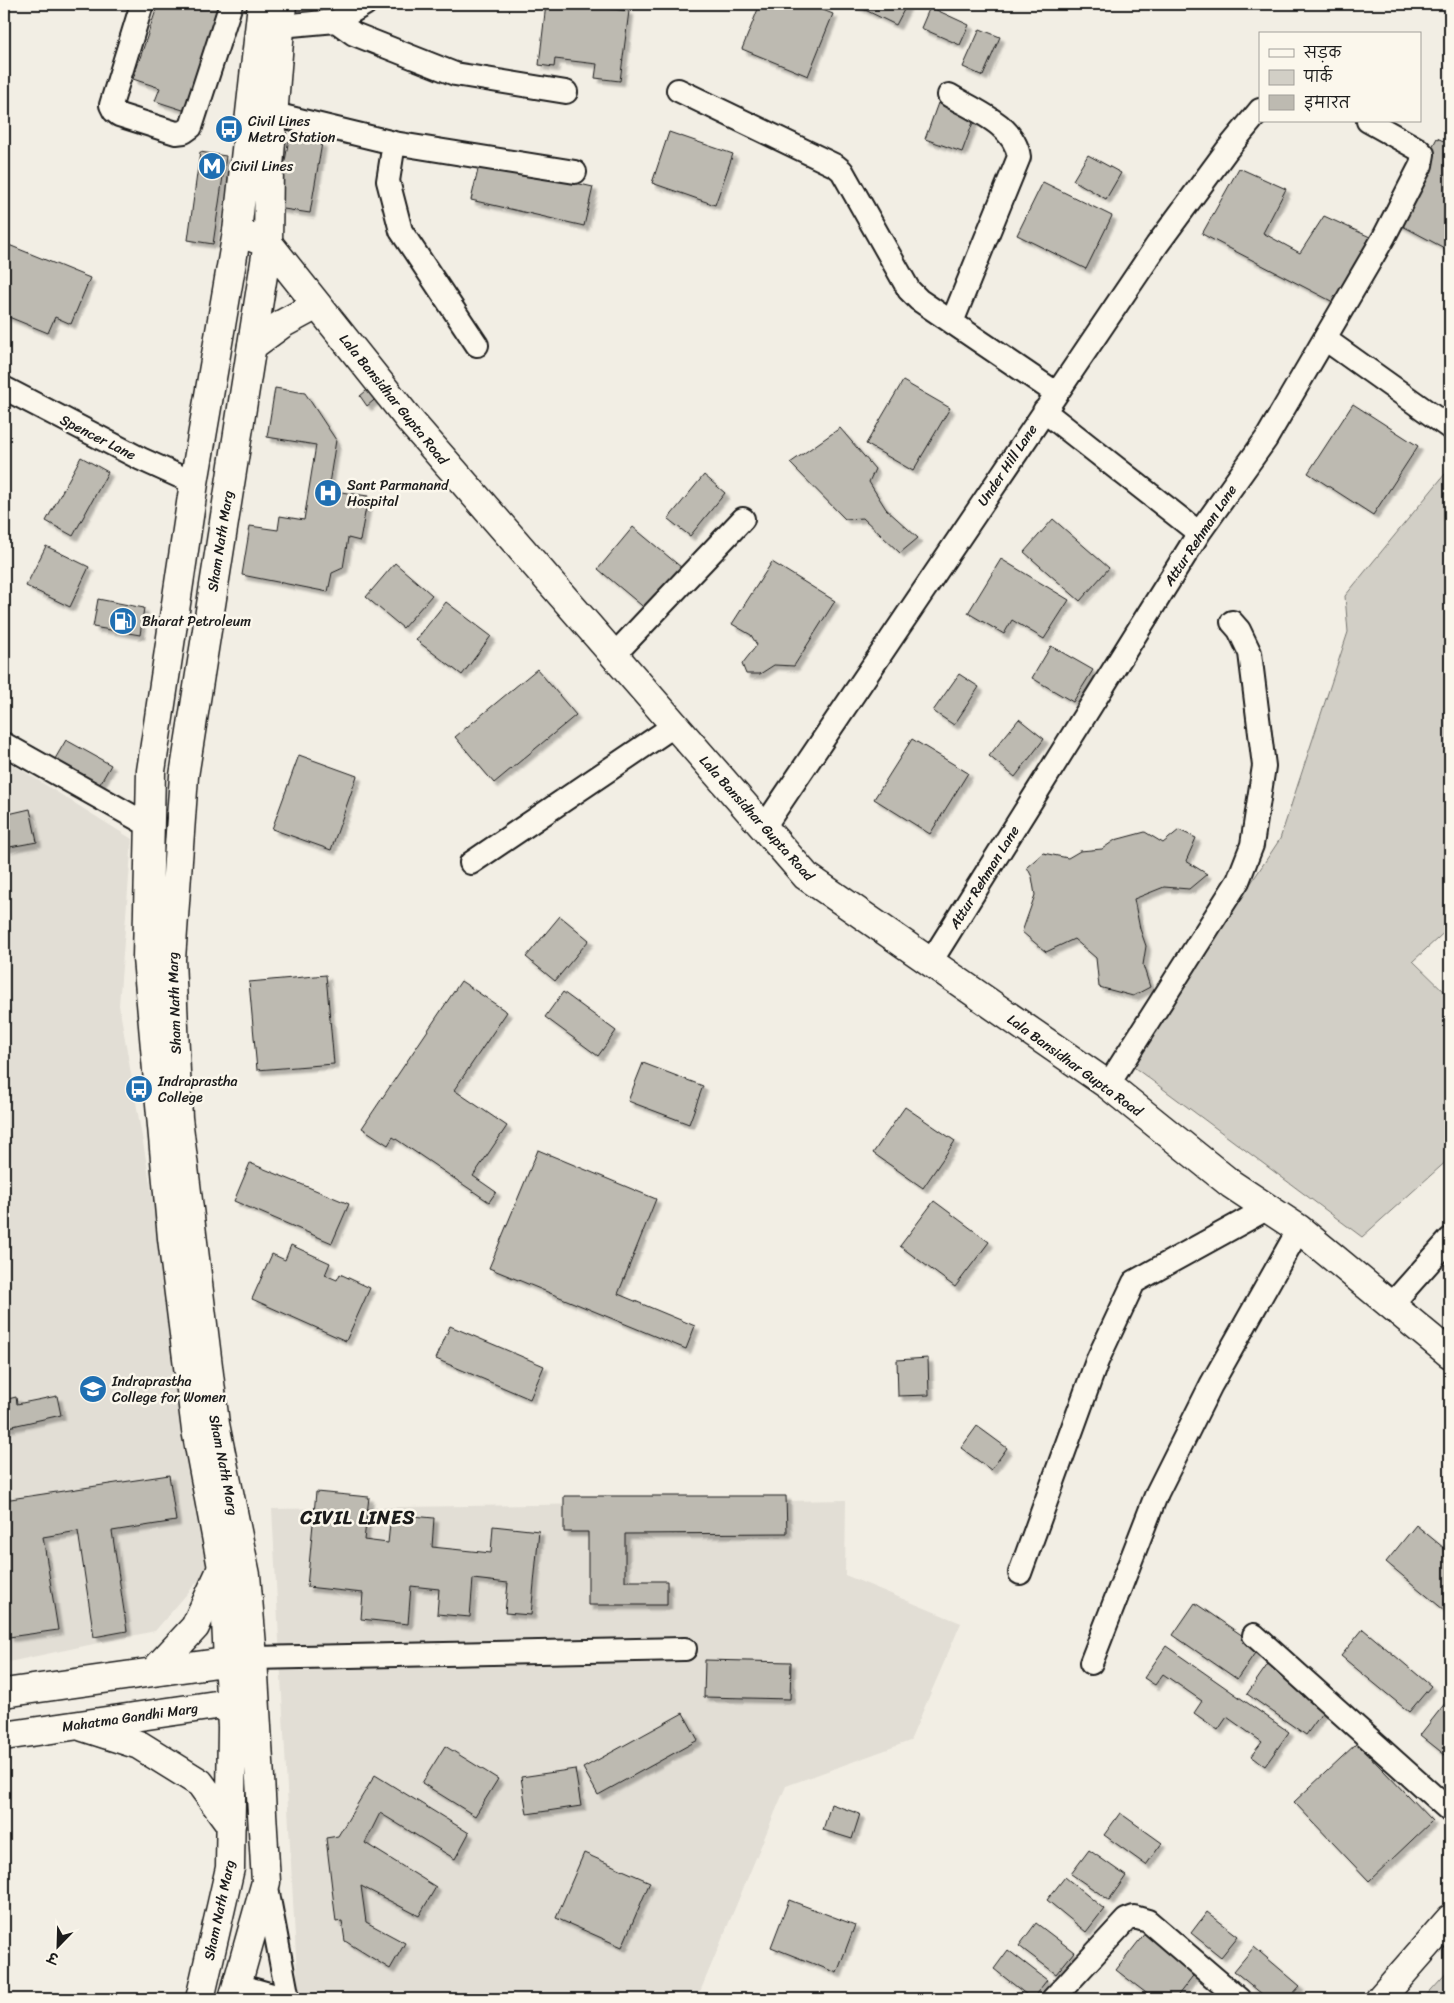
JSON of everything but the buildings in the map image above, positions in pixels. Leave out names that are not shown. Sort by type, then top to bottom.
[{"type":"main road","name":"Sham Nath Marg","points":[[235,1992],[266,1882],[244,1701],[241,1659],[246,1575],[215,1424],[178,1118],[171,959],[184,776],[268,243],[269,167],[274,114],[271,12]]},
{"type":"main road","name":"Sham Nath Marg","points":[[241,1659],[196,1430],[171,1228],[147,958],[151,771],[194,482],[237,232],[271,12]]},
{"type":"main road","points":[[237,232],[268,243]]},
{"type":"main road","name":"Lala Bansidhar Gupta Road","points":[[268,243],[411,422],[806,876],[1108,1085],[1231,1184],[1299,1229],[1392,1304],[1450,1354]]},
{"type":"main road","points":[[252,346],[282,324],[317,304]]},
{"type":"main road","points":[[154,1672],[195,1627],[222,1568]]},
{"type":"main road","points":[[4,1693],[241,1659]]},
{"type":"main road","name":"Sham Nath Marg","points":[[200,1999],[230,1868],[231,1826],[244,1701]]},
{"type":"main road","name":"Mahatma Gandhi Marg","points":[[4,1736],[244,1701]]},
{"type":"main road","points":[[77,1725],[139,1745],[200,1782],[231,1826]]},
{"type":"main road","points":[[1380,1999],[1450,1920]]},
{"type":"street","points":[[142,4],[111,105],[119,115],[176,133],[184,132],[191,127],[232,4],[271,12],[336,20],[354,34],[455,74],[566,92]]},
{"type":"street","points":[[336,20],[365,4]]},
{"type":"street","points":[[678,90],[836,166],[842,171],[909,290],[919,300],[1056,393]]},
{"type":"street","points":[[949,95],[1007,131],[1015,143],[1019,157],[952,322]]},
{"type":"street","name":"Under Hill Lane","points":[[764,827],[1157,245],[1227,150],[1259,111]]},
{"type":"street","points":[[274,114],[394,143],[575,172]]},
{"type":"street","name":"Attur Rehman Lane","points":[[930,963],[1200,533],[1266,439],[1384,237],[1421,164],[1423,154],[1418,149],[1370,122]]},
{"type":"street","points":[[394,143],[388,181],[401,231],[477,345]]},
{"type":"street","points":[[1325,339],[1450,428]]},
{"type":"street","name":"Spencer Lane","points":[[4,388],[148,463],[194,482]]},
{"type":"street","points":[[1044,411],[1200,533]]},
{"type":"street","points":[[614,655],[742,519]]},
{"type":"street","points":[[1108,1085],[1238,881],[1252,845],[1264,766],[1250,653],[1239,630],[1232,622]]},
{"type":"street","points":[[471,864],[675,725]]},
{"type":"street","points":[[4,744],[150,826]]},
{"type":"street","points":[[1020,1573],[1097,1361],[1134,1282],[1268,1208]]},
{"type":"street","points":[[1091,1663],[1157,1493],[1211,1385],[1299,1229]]},
{"type":"street","points":[[1392,1304],[1450,1238]]},
{"type":"street","points":[[1254,1635],[1450,1811]]},
{"type":"street","points":[[241,1659],[685,1649]]},
{"type":"street","points":[[235,1992],[287,1999],[266,1882]]},
{"type":"street","points":[[1053,1999],[1126,1920],[1134,1917],[1148,1921],[1239,1999]]},
{"type":"shaded area","name":"Indraprastha College for Women","points":[[4,759],[132,839],[119,1005],[155,1211],[211,1566],[155,1631],[4,1663]]},
{"type":"shaded area","points":[[846,1500],[845,1575],[961,1623],[910,1741],[786,1786],[697,1999],[313,1999],[298,1994],[272,1509]]},
{"type":"green space","points":[[1445,474],[1450,477],[1450,927],[1413,961],[1450,997],[1450,1158],[1362,1237],[1131,1065],[1280,839],[1348,632],[1345,596]]},
{"type":"green space","points":[[1450,1969],[1450,1999],[1423,1999]]},
{"type":"place","name":"Civil Lines Metro Station","points":[[229,129]]},
{"type":"place","name":"Civil Lines","points":[[212,166]]},
{"type":"place","name":"Sant Parmanand Hospital","points":[[328,493]]},
{"type":"place","name":"Bharat Petroleum","points":[[123,621]]},
{"type":"place","name":"Indraprastha College","points":[[139,1089]]},
{"type":"place","name":"Indraprastha College for Women","points":[[93,1389]]},
{"type":"district","name":"CIVIL LINES","points":[[358,1517]]}]
